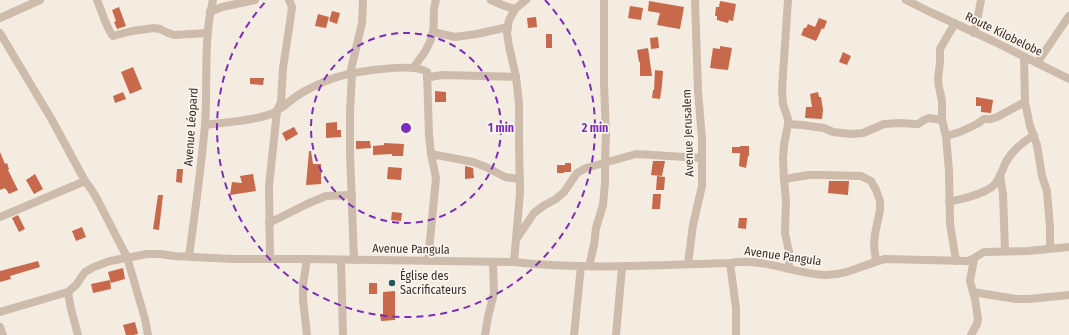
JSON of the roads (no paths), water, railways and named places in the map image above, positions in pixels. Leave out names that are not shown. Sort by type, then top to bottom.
[{"type":"street","points":[[0,18],[40,0]]},
{"type":"street","points":[[97,0],[108,29],[113,36],[132,31],[154,28],[174,35],[208,33]]},
{"type":"street","name":"Avenue Léopard","points":[[189,256],[205,125],[208,33],[213,0]]},
{"type":"street","points":[[210,12],[222,7],[255,0]]},
{"type":"street","points":[[270,259],[269,186],[277,111],[281,102],[283,68],[292,7],[290,0]]},
{"type":"street","points":[[354,260],[350,126],[351,74],[362,23],[363,0]]},
{"type":"street","points":[[413,68],[427,50],[433,32],[434,8],[436,0]]},
{"type":"street","points":[[491,0],[515,9]]},
{"type":"street","points":[[514,262],[520,193],[519,104],[516,77],[507,33],[509,20],[515,9],[526,0]]},
{"type":"street","points":[[574,335],[585,266],[594,245],[596,228],[603,206],[606,134],[604,84],[604,0]]},
{"type":"street","name":"Avenue Jerusalem","points":[[688,264],[693,225],[702,186],[702,139],[698,91],[695,0]]},
{"type":"street","points":[[788,0],[782,90],[783,104],[788,119],[783,159],[786,201],[785,233],[789,252],[789,268]]},
{"type":"street","name":"Route Kilobelobe","points":[[906,0],[1069,79]]},
{"type":"street","points":[[974,32],[981,0]]},
{"type":"street","points":[[1037,63],[1069,16]]},
{"type":"street","points":[[955,23],[939,52],[940,62],[938,87],[942,101],[942,120],[946,136],[950,224],[956,261]]},
{"type":"street","points":[[433,32],[455,37],[508,27]]},
{"type":"street","points":[[0,33],[52,120],[85,182],[97,199],[127,257],[144,314],[148,335]]},
{"type":"street","points":[[1024,57],[1025,102],[1037,145],[1048,200],[1050,248]]},
{"type":"street","points":[[205,125],[258,118],[272,114],[309,89],[351,74],[403,68],[420,68],[427,72],[429,135],[436,178],[428,261]]},
{"type":"street","points":[[427,78],[443,75],[516,77]]},
{"type":"street","points":[[946,136],[960,132],[984,119],[997,117],[1025,102]]},
{"type":"street","points":[[788,124],[824,128],[833,132],[851,134],[863,133],[884,124],[918,124],[929,118],[942,120]]},
{"type":"street","points":[[949,202],[982,193],[993,186],[1015,149],[1034,135]]},
{"type":"street","points":[[431,154],[472,162],[486,167],[505,178],[520,179]]},
{"type":"street","points":[[516,238],[534,213],[543,206],[556,200],[564,192],[577,173],[586,168],[636,154],[702,158]]},
{"type":"street","points":[[784,179],[809,175],[821,175],[861,176],[871,181],[880,201],[874,246],[876,261],[885,259],[968,261],[984,252],[1028,251],[1069,246]]},
{"type":"street","points":[[1000,176],[1003,194],[1004,251]]},
{"type":"street","points":[[0,217],[85,182]]},
{"type":"street","points":[[269,223],[326,196],[352,195]]},
{"type":"street","name":"Avenue Pangula","points":[[68,292],[88,270],[110,260],[154,254],[233,259],[514,262],[622,267],[752,262],[817,274],[836,274],[857,269],[876,261]]},
{"type":"street","points":[[307,259],[303,285],[307,335]]},
{"type":"street","points":[[971,335],[975,329],[978,319],[977,308],[970,281],[974,259]]},
{"type":"street","points":[[341,260],[343,335]]},
{"type":"street","points":[[486,335],[488,317],[494,294],[493,262]]},
{"type":"street","points":[[730,263],[736,308],[736,335]]},
{"type":"street","points":[[616,335],[622,267]]},
{"type":"street","points":[[0,312],[68,292],[70,309],[78,335]]},
{"type":"street","points":[[973,292],[1016,299],[1069,296]]},
{"type":"street","points":[[0,328],[3,335]]},
{"type":"place","name":"Église des Sacrificateurs","points":[[392,283]]}]
